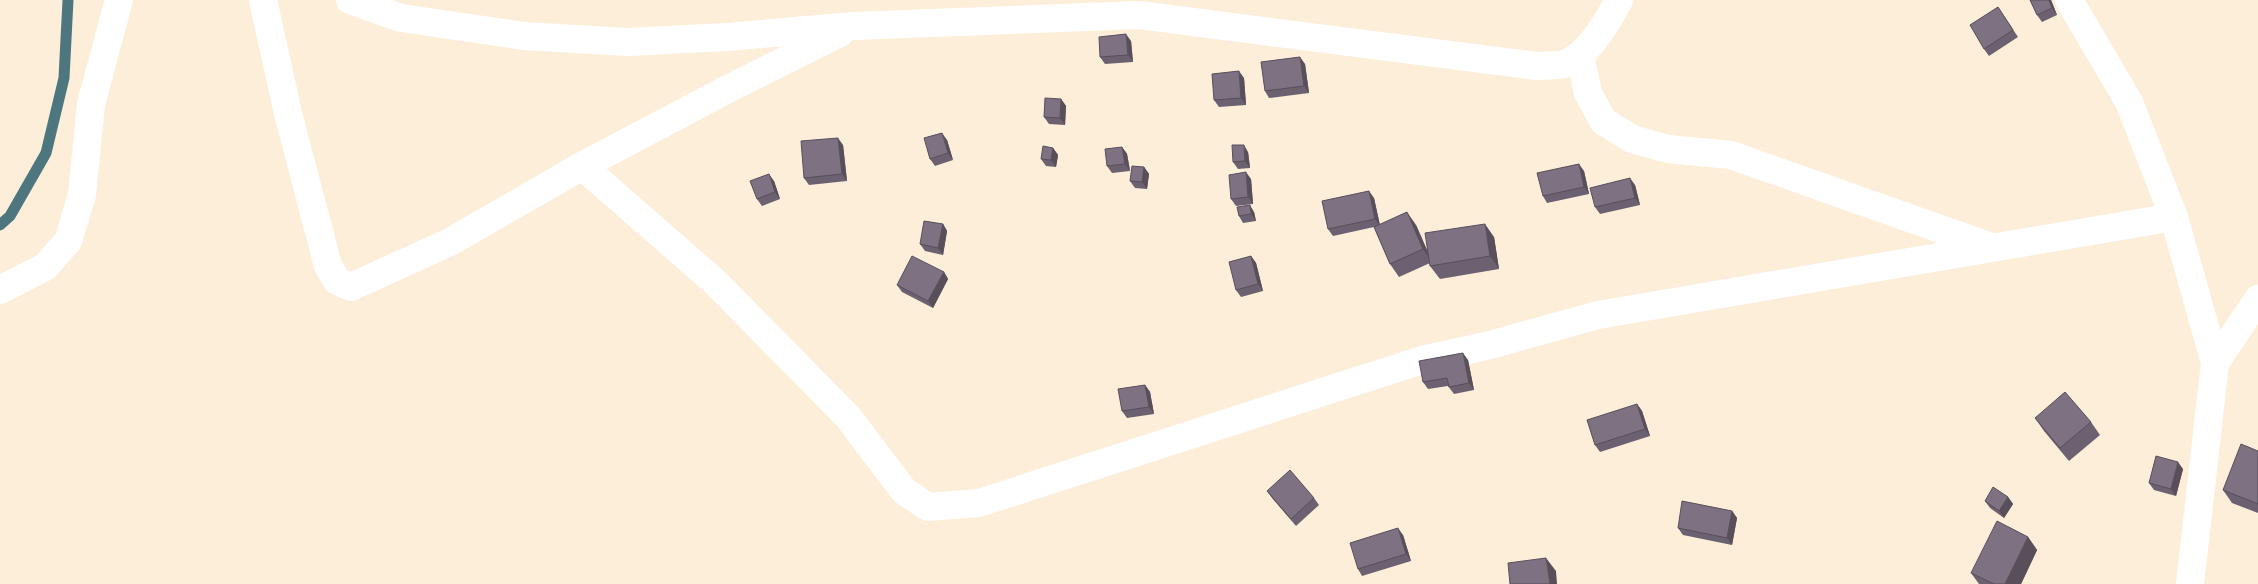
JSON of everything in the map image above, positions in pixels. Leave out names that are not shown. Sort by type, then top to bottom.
[{"type":"street","points":[[0,290],[45,267],[68,241],[82,195],[91,104],[119,0]]},
{"type":"street","points":[[263,0],[293,132],[328,266],[337,281],[351,287],[450,242],[582,166],[724,91],[854,26]]},
{"type":"street","points":[[350,0],[401,18],[524,36],[628,42],[726,37],[854,26],[1140,7],[1537,66],[1564,64],[1580,56],[1608,22],[1619,0]]},
{"type":"street","points":[[2070,0],[2129,102],[2174,218],[2215,363],[2190,584]]},
{"type":"street","points":[[1580,56],[1588,93],[1603,121],[1632,139],[1668,148],[1731,155],[1992,248]]},
{"type":"street","points":[[582,166],[715,282],[848,417],[904,492],[928,507],[979,503],[1422,360],[1598,315],[2174,218]]},
{"type":"street","points":[[2215,363],[2258,299]]},
{"type":"building","points":[[2030,0],[2049,0],[2052,8],[2037,15]]},
{"type":"building","points":[[1998,7],[2013,30],[1984,49],[1970,25]]},
{"type":"building","points":[[1126,34],[1128,55],[1100,57],[1099,37]]},
{"type":"building","points":[[1300,57],[1304,86],[1265,91],[1261,62]]},
{"type":"building","points":[[1239,71],[1241,98],[1214,100],[1212,74]]},
{"type":"building","points":[[1045,98],[1061,99],[1060,118],[1044,117]]},
{"type":"building","points":[[942,133],[948,153],[930,159],[924,138]]},
{"type":"building","points":[[838,138],[842,174],[804,178],[801,141]]},
{"type":"building","points":[[1232,145],[1244,145],[1245,161],[1233,162]]},
{"type":"building","points":[[1043,146],[1053,148],[1051,160],[1041,159]]},
{"type":"building","points":[[1122,147],[1125,164],[1107,166],[1105,149]]},
{"type":"building","points":[[1579,164],[1584,187],[1543,196],[1537,173]]},
{"type":"building","points":[[1132,166],[1144,167],[1142,182],[1130,181]]},
{"type":"building","points":[[1246,172],[1248,197],[1231,199],[1229,175]]},
{"type":"building","points":[[769,174],[775,192],[757,199],[750,181]]},
{"type":"building","points":[[1630,178],[1635,198],[1595,207],[1590,188]]},
{"type":"building","points":[[1369,191],[1375,219],[1328,229],[1322,201]]},
{"type":"building","points":[[1250,205],[1251,214],[1239,216],[1237,207]]},
{"type":"building","points":[[1407,212],[1423,249],[1390,264],[1374,227]]},
{"type":"building","points":[[924,221],[943,224],[938,248],[920,244]]},
{"type":"building","points":[[1485,224],[1490,256],[1430,266],[1425,233]]},
{"type":"building","points":[[912,256],[944,272],[928,301],[897,285]]},
{"type":"building","points":[[1251,256],[1258,284],[1236,290],[1229,262]]},
{"type":"building","points":[[1463,353],[1469,383],[1449,387],[1447,378],[1423,382],[1419,361]]},
{"type":"building","points":[[1145,385],[1149,407],[1122,411],[1118,389]]},
{"type":"building","points":[[2065,392],[2091,422],[2060,448],[2035,418]]},
{"type":"building","points":[[1637,404],[1645,429],[1595,445],[1587,420]]},
{"type":"building","points":[[2241,444],[2258,451],[2258,504],[2223,490]]},
{"type":"building","points":[[2156,456],[2178,462],[2171,489],[2149,483]]},
{"type":"building","points":[[1290,470],[1314,498],[1291,519],[1267,491]]},
{"type":"building","points":[[1993,487],[2008,497],[1999,511],[1985,501]]},
{"type":"building","points":[[1682,501],[1732,511],[1727,538],[1678,528]]},
{"type":"building","points":[[1997,521],[2028,537],[2005,584],[1994,584],[1971,573]]},
{"type":"building","points":[[1398,528],[1406,554],[1358,569],[1350,543]]},
{"type":"building","points":[[1546,558],[1550,584],[1510,584],[1508,563]]},
{"type":"waterway","points":[[0,225],[10,216],[46,153],[64,78],[68,0]]}]
